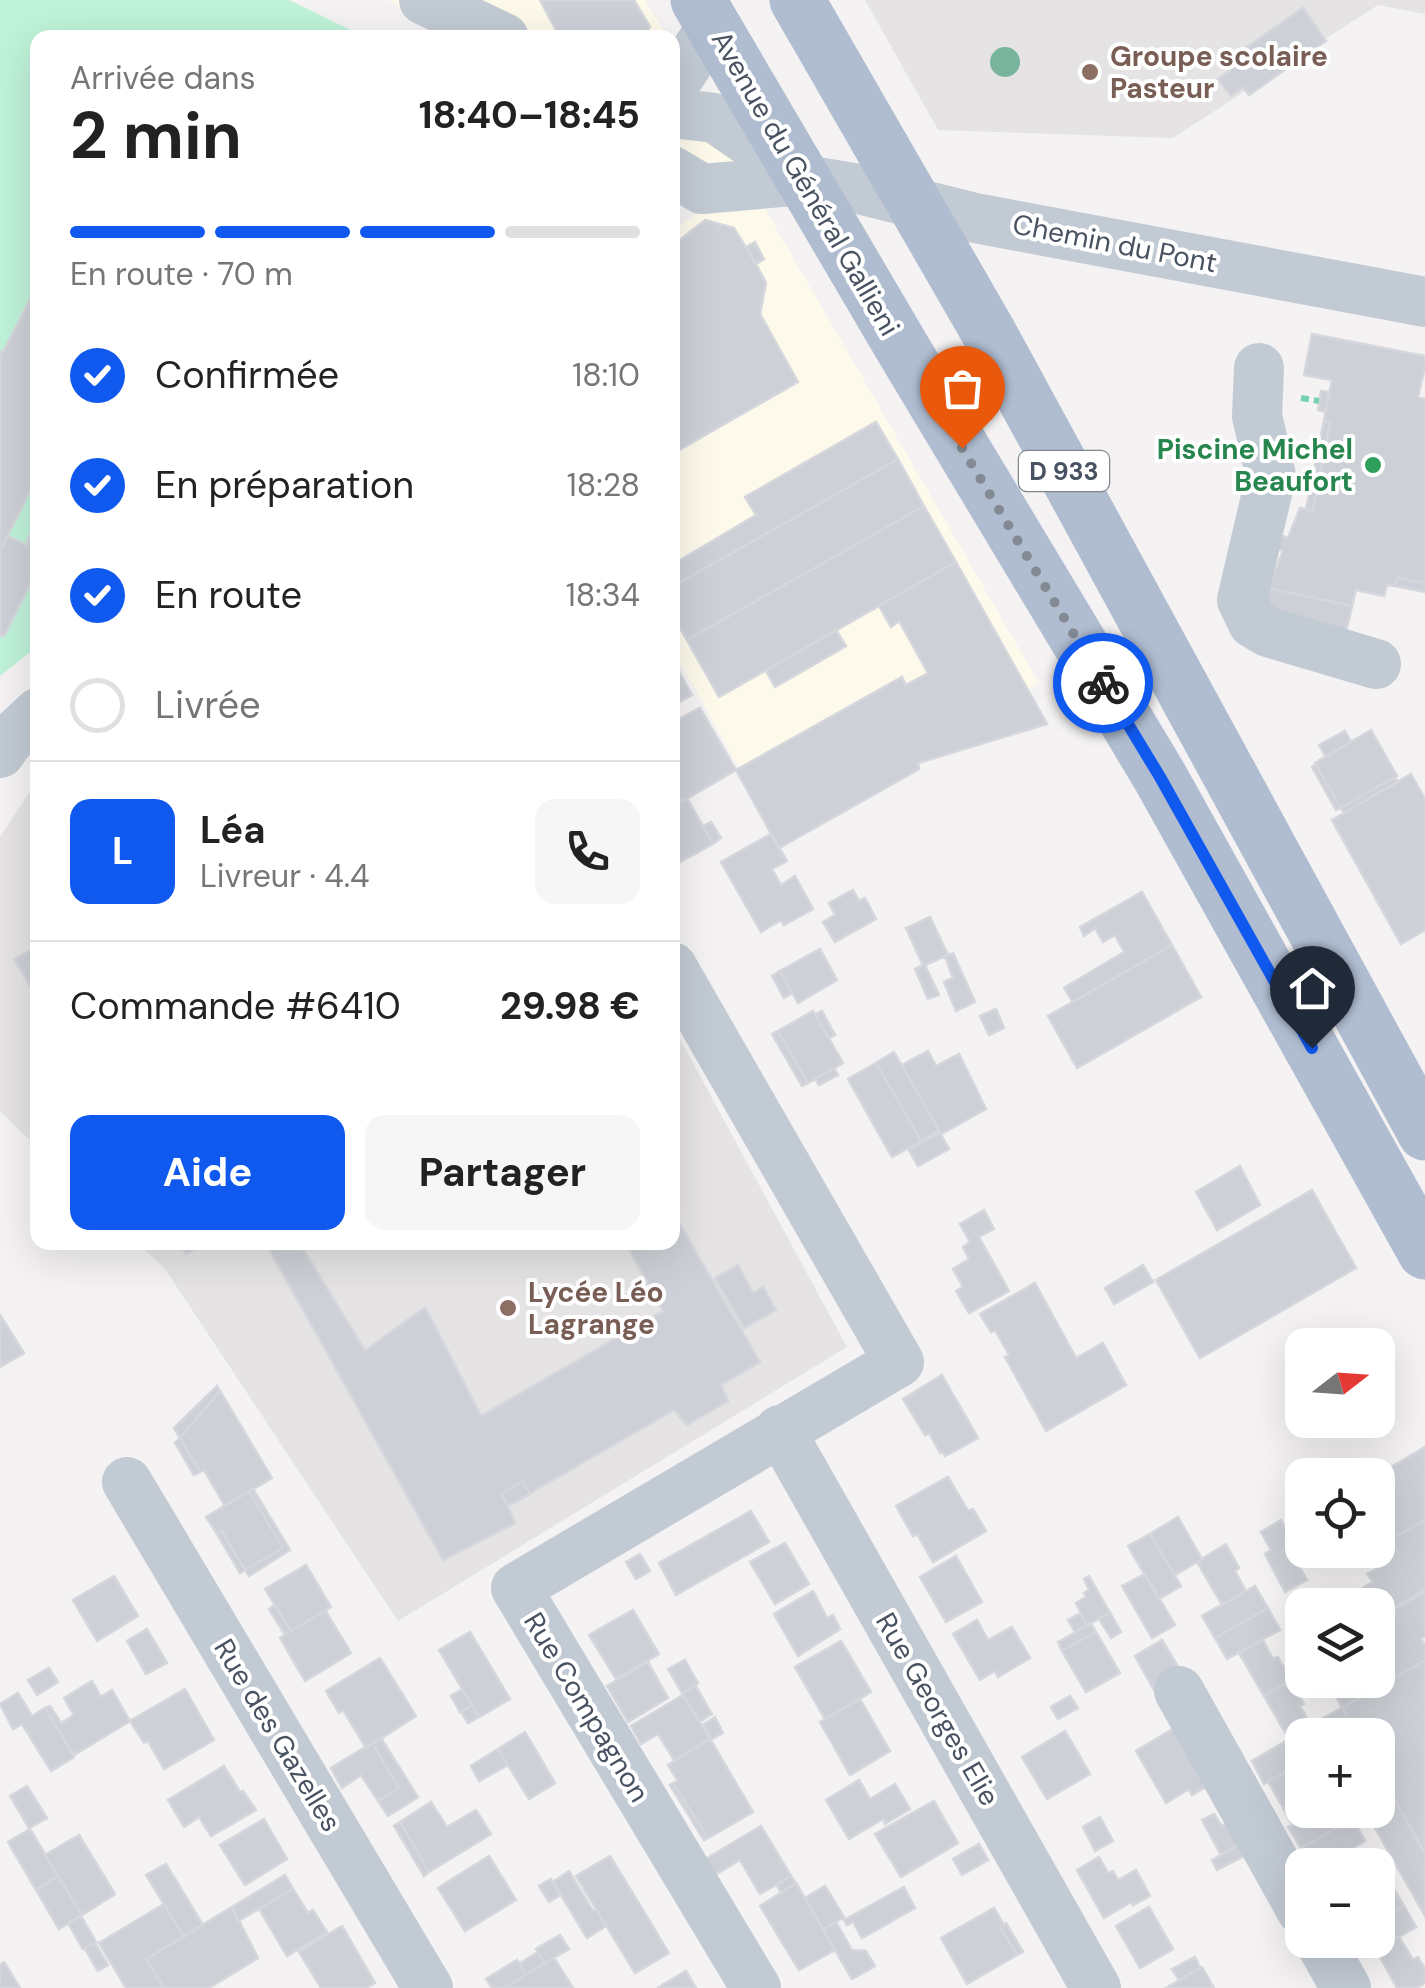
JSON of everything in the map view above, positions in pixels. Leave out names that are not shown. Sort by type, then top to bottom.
[{"type":"main road","name":"D 933","points":[[797,0],[990,333],[1425,1132]]},
{"type":"main road","name":"Avenue du Général Gallieni","points":[[706,13],[1160,777],[1425,1252]]},
{"type":"street","points":[[424,0],[487,30]]},
{"type":"street","points":[[680,75],[706,13]]},
{"type":"street","points":[[680,105],[715,118],[806,180]]},
{"type":"street","points":[[680,161],[682,190],[806,180]]},
{"type":"street","name":"Chemin du Pont","points":[[806,180],[975,218],[1425,302]]},
{"type":"street","points":[[1259,368],[1257,416],[1271,476],[1242,600],[1253,624],[1268,632],[1376,664]]},
{"type":"street","points":[[0,754],[30,720]]},
{"type":"street","points":[[680,981],[899,1362],[780,1430]]},
{"type":"street","name":"Rue Compagnon","points":[[756,1988],[516,1588],[780,1430]]},
{"type":"street","name":"Rue Georges Elie","points":[[780,1430],[1096,1988]]},
{"type":"street","name":"Rue des Gazelles","points":[[127,1482],[428,1988]]},
{"type":"street","points":[[1179,1692],[1285,1881]]},
{"type":"street","points":[[1329,1958],[1346,1988]]},
{"type":"shaded area","points":[[388,0],[645,0],[663,30],[437,30]]},
{"type":"shaded area","name":"Groupe scolaire Pasteur","points":[[865,0],[1425,0],[1425,14],[1378,5],[1173,138],[938,130]]},
{"type":"shaded area","points":[[680,62],[1039,683],[775,832],[680,662],[680,226],[712,200],[680,179]]},
{"type":"shaded area","points":[[30,792],[30,1140],[0,1111],[0,837]]},
{"type":"shaded area","name":"Lycée Léo Lagrange","points":[[680,1039],[847,1347],[398,1621],[165,1269],[145,1250],[680,1250]]},
{"type":"green space","points":[[0,0],[289,0],[351,30],[30,30],[30,652],[0,676]]},
{"type":"building","points":[[540,0],[634,0],[650,27],[648,30],[556,30]]},
{"type":"building","points":[[1303,8],[1326,41],[1249,95],[1243,87],[1231,96],[1218,79],[1231,70],[1225,62]]},
{"type":"building","points":[[705,220],[734,228],[766,283],[760,314],[798,382],[680,449],[680,240]]},
{"type":"building","points":[[755,242],[764,259],[756,264],[746,247]]},
{"type":"building","points":[[30,300],[30,491],[0,551],[0,351],[3,352]]},
{"type":"building","name":"Piscine Michel Beaufort","points":[[1312,334],[1425,356],[1418,397],[1425,399],[1425,583],[1397,578],[1395,586],[1387,585],[1384,596],[1356,590],[1352,606],[1268,588],[1283,551],[1272,546],[1277,534],[1288,538],[1300,508],[1313,511],[1330,422],[1324,420],[1332,380],[1304,375]]},
{"type":"building","points":[[1321,391],[1329,392],[1326,412],[1318,410]]},
{"type":"building","points":[[1324,420],[1330,422],[1313,511],[1306,509]]},
{"type":"building","points":[[876,422],[898,459],[680,582],[680,560],[756,515],[745,497]]},
{"type":"building","points":[[898,459],[924,506],[687,640],[680,628],[680,582]]},
{"type":"building","points":[[924,506],[956,562],[719,697],[687,640]]},
{"type":"building","points":[[8,536],[30,547],[30,585],[4,636],[0,635],[0,551]]},
{"type":"building","points":[[956,562],[1047,724],[918,763],[919,769],[779,848],[736,770],[902,677],[906,685],[928,673],[899,621],[891,627],[879,606]]},
{"type":"building","points":[[1397,578],[1425,583],[1425,592],[1395,586]]},
{"type":"building","points":[[1268,588],[1352,606],[1345,636],[1260,607]]},
{"type":"building","points":[[836,630],[846,646],[775,687],[766,671]]},
{"type":"building","points":[[680,673],[692,695],[680,702]]},
{"type":"building","points":[[700,708],[736,770],[681,802],[680,800],[680,719]]},
{"type":"building","points":[[1371,730],[1397,776],[1341,808],[1315,763]]},
{"type":"building","points":[[1345,731],[1351,742],[1326,757],[1319,745]]},
{"type":"building","points":[[1316,765],[1341,808],[1336,810],[1312,767]]},
{"type":"building","points":[[1411,774],[1425,799],[1425,930],[1401,944],[1332,820]]},
{"type":"building","points":[[1394,777],[1398,782],[1344,813],[1341,808]]},
{"type":"building","points":[[687,798],[713,844],[680,862],[680,802]]},
{"type":"building","points":[[711,822],[721,838],[713,844],[703,826]]},
{"type":"building","points":[[771,834],[787,861],[772,869],[781,885],[795,876],[813,909],[761,932],[721,862]]},
{"type":"building","points":[[853,890],[859,901],[865,898],[876,919],[835,942],[823,922],[835,915],[829,903]]},
{"type":"building","points":[[1142,892],[1172,945],[1073,1002],[1064,988],[1124,952],[1115,935],[1103,942],[1095,928],[1084,936],[1080,927]]},
{"type":"building","points":[[930,917],[948,955],[925,965],[939,995],[928,999],[915,969],[923,965],[906,928]]},
{"type":"building","points":[[1172,945],[1201,997],[1077,1068],[1048,1016]]},
{"type":"building","points":[[820,949],[837,980],[798,1003],[780,971]]},
{"type":"building","points":[[30,950],[30,986],[14,959]]},
{"type":"building","points":[[953,953],[975,1002],[956,1011],[944,982],[953,978],[945,956]]},
{"type":"building","points":[[780,971],[792,993],[784,998],[772,976]]},
{"type":"building","points":[[996,1009],[1004,1028],[989,1035],[980,1016]]},
{"type":"building","points":[[813,1011],[843,1063],[808,1083],[778,1031]]},
{"type":"building","points":[[822,1011],[835,1035],[829,1038],[815,1014]]},
{"type":"building","points":[[778,1031],[808,1083],[802,1086],[772,1034]]},
{"type":"building","points":[[928,1051],[936,1066],[959,1054],[986,1109],[941,1134],[902,1065]]},
{"type":"building","points":[[894,1052],[939,1130],[921,1141],[876,1063]]},
{"type":"building","points":[[876,1063],[921,1141],[892,1157],[848,1079]]},
{"type":"building","points":[[834,1068],[838,1075],[819,1085],[815,1079]]},
{"type":"building","points":[[940,1133],[949,1149],[918,1166],[909,1150]]},
{"type":"building","points":[[1240,1166],[1260,1205],[1217,1230],[1196,1192]]},
{"type":"building","points":[[1312,1190],[1356,1268],[1200,1358],[1156,1280]]},
{"type":"building","points":[[984,1210],[994,1229],[979,1237],[1009,1291],[969,1313],[956,1291],[963,1287],[953,1269],[969,1259],[963,1247],[970,1242],[960,1224]]},
{"type":"building","name":"Lycée Léo Lagrange","points":[[680,1225],[760,1362],[721,1385],[728,1401],[687,1425],[674,1410],[508,1506],[515,1523],[443,1560],[269,1250],[304,1250],[365,1351],[425,1307],[481,1416],[663,1311],[629,1250],[680,1250]]},
{"type":"building","points":[[738,1265],[753,1293],[763,1287],[776,1310],[744,1328],[715,1278]]},
{"type":"building","points":[[1143,1265],[1153,1282],[1114,1304],[1105,1288]]},
{"type":"building","points":[[1035,1283],[1076,1358],[1103,1343],[1126,1385],[1046,1431],[1005,1357],[1009,1355],[995,1330],[991,1332],[980,1314]]},
{"type":"building","points":[[0,1315],[24,1353],[0,1367]]},
{"type":"building","points":[[0,1315],[24,1353],[0,1367]]},
{"type":"building","points":[[942,1375],[978,1438],[945,1456],[929,1433],[925,1435],[903,1399]]},
{"type":"building","points":[[217,1386],[220,1391],[180,1438],[174,1428]]},
{"type":"building","points":[[220,1391],[272,1478],[225,1506],[180,1438]]},
{"type":"building","points":[[180,1438],[200,1472],[194,1475],[175,1443]]},
{"type":"building","points":[[1425,1447],[1425,1520],[1395,1537],[1395,1465]]},
{"type":"building","points":[[948,1477],[968,1511],[973,1509],[986,1531],[933,1562],[896,1506]]},
{"type":"building","points":[[523,1481],[530,1494],[508,1506],[501,1494]]},
{"type":"building","points":[[253,1489],[290,1550],[249,1576],[245,1570],[283,1548],[249,1491]]},
{"type":"building","points":[[249,1491],[283,1548],[245,1570],[222,1531],[217,1534],[206,1517]]},
{"type":"building","points":[[751,1511],[769,1542],[676,1595],[659,1563]]},
{"type":"building","points":[[1178,1517],[1202,1559],[1175,1575],[1150,1534]]},
{"type":"building","points":[[1281,1520],[1285,1527],[1285,1568],[1300,1568],[1307,1580],[1285,1588],[1285,1592],[1265,1554],[1271,1550],[1261,1532]]},
{"type":"building","points":[[1425,1520],[1425,1590],[1395,1607],[1395,1588],[1364,1587],[1373,1582],[1367,1574],[1375,1568],[1395,1568],[1395,1537]]},
{"type":"building","points":[[222,1531],[245,1570],[240,1573],[217,1534]]},
{"type":"building","points":[[1150,1534],[1181,1586],[1159,1599],[1128,1546]]},
{"type":"building","points":[[785,1543],[809,1584],[775,1604],[750,1562]]},
{"type":"building","points":[[1226,1544],[1246,1591],[1222,1605],[1197,1562]]},
{"type":"building","points":[[640,1554],[650,1571],[636,1579],[626,1562]]},
{"type":"building","points":[[956,1556],[982,1602],[946,1622],[920,1577]]},
{"type":"building","points":[[306,1565],[331,1607],[291,1631],[265,1589]]},
{"type":"building","points":[[1145,1574],[1175,1625],[1152,1638],[1122,1586]]},
{"type":"building","points":[[114,1576],[138,1616],[97,1641],[73,1600]]},
{"type":"building","points":[[1089,1576],[1110,1613],[1087,1625],[1076,1603],[1086,1597],[1084,1593],[1089,1590],[1084,1579]]},
{"type":"building","points":[[1255,1586],[1268,1608],[1215,1638],[1202,1616]]},
{"type":"building","points":[[813,1591],[827,1618],[833,1615],[840,1629],[798,1656],[774,1614]]},
{"type":"building","points":[[1425,1592],[1425,1636],[1421,1639],[1425,1660],[1395,1677],[1395,1609]]},
{"type":"building","points":[[274,1605],[291,1631],[285,1635],[269,1609]]},
{"type":"building","points":[[1268,1608],[1280,1630],[1227,1659],[1215,1638]]},
{"type":"building","points":[[325,1610],[351,1653],[305,1681],[280,1638]]},
{"type":"building","points":[[633,1610],[659,1654],[616,1679],[589,1635]]},
{"type":"building","points":[[1081,1613],[1087,1625],[1075,1632],[1068,1620]]},
{"type":"building","points":[[1110,1613],[1121,1632],[1111,1638],[1099,1619]]},
{"type":"building","points":[[977,1620],[988,1640],[1012,1627],[1030,1658],[998,1677],[995,1671],[980,1680],[953,1634]]},
{"type":"building","points":[[1091,1624],[1096,1632],[1062,1651],[1058,1642]]},
{"type":"building","points":[[147,1629],[167,1663],[146,1674],[127,1641]]},
{"type":"building","points":[[470,1632],[510,1699],[479,1717],[439,1650]]},
{"type":"building","points":[[1096,1632],[1120,1673],[1086,1692],[1062,1651]]},
{"type":"building","points":[[1162,1640],[1182,1673],[1154,1690],[1135,1656]]},
{"type":"building","points":[[1263,1640],[1273,1659],[1278,1657],[1285,1669],[1285,1684],[1264,1696],[1239,1653]]},
{"type":"building","points":[[841,1641],[871,1692],[825,1719],[795,1667]]},
{"type":"building","points":[[380,1658],[416,1716],[366,1748],[343,1710],[339,1713],[326,1691]]},
{"type":"building","points":[[685,1660],[698,1683],[682,1693],[668,1669]]},
{"type":"building","points":[[1425,1660],[1425,1854],[1395,1800],[1395,1718],[1348,1718],[1342,1708],[1359,1698],[1395,1698],[1395,1677]]},
{"type":"building","points":[[648,1662],[668,1698],[628,1722],[607,1686]]},
{"type":"building","points":[[49,1668],[58,1682],[37,1695],[28,1680]]},
{"type":"building","points":[[92,1681],[101,1697],[112,1690],[130,1721],[74,1755],[45,1708],[50,1706],[61,1723],[74,1715],[64,1698]]},
{"type":"building","points":[[1285,1684],[1285,1698],[1301,1698],[1307,1718],[1285,1718],[1285,1732],[1264,1696]]},
{"type":"building","points":[[695,1685],[712,1714],[699,1722],[682,1693]]},
{"type":"building","points":[[185,1689],[214,1740],[164,1769],[148,1741],[144,1743],[130,1721]]},
{"type":"building","points":[[462,1689],[472,1705],[460,1712],[451,1696]]},
{"type":"building","points":[[18,1693],[32,1716],[45,1708],[74,1757],[51,1771],[22,1724],[13,1729],[0,1704]]},
{"type":"building","points":[[683,1695],[710,1739],[674,1760],[658,1734],[641,1744],[631,1726]]},
{"type":"building","points":[[1070,1696],[1078,1708],[1058,1719],[1051,1707]]},
{"type":"building","points":[[1337,1698],[1359,1698],[1342,1708]]},
{"type":"building","points":[[860,1699],[890,1751],[850,1775],[820,1722]]},
{"type":"building","points":[[472,1705],[479,1717],[468,1723],[461,1712]]},
{"type":"building","points":[[1342,1708],[1348,1718],[1323,1718]]},
{"type":"building","points":[[715,1717],[723,1733],[712,1739],[704,1724]]},
{"type":"building","points":[[1176,1727],[1209,1785],[1192,1795],[1189,1789],[1166,1803],[1136,1751]]},
{"type":"building","points":[[1065,1731],[1090,1774],[1047,1799],[1022,1757]]},
{"type":"building","points":[[525,1732],[555,1783],[529,1799],[498,1749]]},
{"type":"building","points":[[381,1738],[418,1797],[388,1816],[378,1801],[399,1788],[372,1743]]},
{"type":"building","points":[[710,1739],[753,1812],[708,1838],[673,1783],[678,1781],[668,1765]]},
{"type":"building","points":[[1285,1742],[1285,1772],[1264,1784],[1252,1761]]},
{"type":"building","points":[[372,1743],[399,1788],[378,1801],[361,1775],[342,1788],[331,1768]]},
{"type":"building","points":[[498,1749],[508,1765],[479,1781],[471,1766]]},
{"type":"building","points":[[224,1766],[256,1810],[211,1836],[199,1817],[184,1827],[168,1800]]},
{"type":"building","points":[[1285,1772],[1285,1811],[1268,1781]]},
{"type":"building","points":[[859,1780],[870,1799],[895,1784],[910,1809],[849,1839],[826,1800]]},
{"type":"building","points":[[673,1783],[708,1838],[704,1840],[670,1785]]},
{"type":"building","points":[[27,1786],[47,1818],[29,1828],[10,1796]]},
{"type":"building","points":[[1395,1800],[1425,1854],[1425,1916],[1395,1863],[1395,1848],[1387,1848],[1375,1828],[1395,1828]]},
{"type":"building","points":[[934,1801],[958,1843],[901,1877],[875,1834]]},
{"type":"building","points":[[431,1802],[447,1827],[476,1810],[491,1834],[429,1872],[400,1822]]},
{"type":"building","points":[[1214,1814],[1222,1826],[1230,1821],[1242,1843],[1221,1855],[1202,1820]]},
{"type":"building","points":[[1100,1817],[1113,1841],[1095,1851],[1083,1827]]},
{"type":"building","points":[[264,1819],[287,1859],[245,1885],[220,1845]]},
{"type":"building","points":[[400,1822],[429,1872],[424,1876],[394,1826]]},
{"type":"building","points":[[761,1826],[791,1876],[760,1894],[740,1860],[713,1876],[704,1860]]},
{"type":"building","points":[[1289,1828],[1337,1828],[1301,1848]]},
{"type":"building","points":[[1337,1828],[1358,1828],[1365,1841],[1353,1848],[1301,1848]]},
{"type":"building","points":[[30,1829],[58,1876],[36,1890],[8,1842]]},
{"type":"building","points":[[79,1835],[115,1894],[82,1915],[45,1855]]},
{"type":"building","points":[[1242,1843],[1248,1854],[1217,1870],[1212,1860]]},
{"type":"building","points":[[979,1844],[988,1860],[962,1875],[953,1859]]},
{"type":"building","points":[[489,1856],[516,1900],[465,1931],[438,1888]]},
{"type":"building","points":[[610,1856],[669,1953],[635,1973],[576,1876]]},
{"type":"building","points":[[1099,1857],[1108,1873],[1113,1871],[1118,1880],[1136,1870],[1150,1896],[1104,1918],[1077,1870]]},
{"type":"building","points":[[166,1864],[203,1925],[184,1937],[146,1875]]},
{"type":"building","points":[[569,1871],[606,1926],[587,1938],[553,1882]]},
{"type":"building","points":[[285,1875],[293,1889],[238,1921],[232,1907]]},
{"type":"building","points":[[58,1876],[82,1915],[59,1929],[36,1890]]},
{"type":"building","points":[[791,1876],[796,1883],[781,1893],[776,1884]]},
{"type":"building","points":[[551,1879],[560,1895],[549,1902],[539,1886]]},
{"type":"building","points":[[796,1883],[835,1950],[799,1970],[760,1906]]},
{"type":"building","points":[[825,1886],[844,1917],[823,1930],[805,1898]]},
{"type":"building","points":[[904,1887],[915,1908],[862,1938],[853,1922],[847,1925],[844,1920]]},
{"type":"building","points":[[293,1889],[308,1913],[313,1910],[327,1932],[287,1956],[259,1909]]},
{"type":"building","points":[[1395,1891],[1404,1906],[1395,1911]]},
{"type":"building","points":[[164,1904],[184,1937],[146,1959],[164,1988],[126,1988],[99,1943]]},
{"type":"building","points":[[1404,1906],[1416,1927],[1395,1939],[1395,1911]]},
{"type":"building","points":[[232,1907],[258,1958],[209,1988],[164,1988],[146,1959]]},
{"type":"building","points":[[1149,1907],[1173,1949],[1140,1968],[1116,1926]]},
{"type":"building","points":[[994,1908],[1017,1955],[967,1984],[941,1938]]},
{"type":"building","points":[[81,1916],[96,1942],[83,1949],[68,1923]]},
{"type":"building","points":[[836,1922],[852,1950],[866,1951],[875,1966],[852,1979],[823,1930]]},
{"type":"building","points":[[1006,1923],[1023,1952],[1017,1955],[1000,1927]]},
{"type":"building","points":[[342,1926],[375,1983],[366,1988],[321,1988],[299,1952]]},
{"type":"building","points":[[560,1935],[569,1949],[545,1963],[536,1949]]},
{"type":"building","points":[[1399,1937],[1413,1960],[1418,1957],[1425,1969],[1425,1983],[1417,1988],[1397,1988],[1380,1958],[1395,1958],[1395,1939]]},
{"type":"building","points":[[95,1943],[108,1965],[98,1971],[85,1949]]},
{"type":"building","points":[[538,1952],[545,1963],[526,1975],[519,1964]]},
{"type":"building","points":[[1195,1957],[1200,1968],[1179,1980],[1172,1969]]},
{"type":"building","points":[[554,1958],[573,1988],[505,1988],[545,1963]]},
{"type":"building","points":[[517,1960],[526,1975],[505,1988],[492,1988],[486,1979]]},
{"type":"building","points":[[4,1962],[20,1988],[0,1988],[0,1965]]},
{"type":"building","points":[[1200,1968],[1214,1988],[1166,1988]]},
{"type":"building","points":[[686,1971],[696,1988],[658,1988],[659,1987]]},
{"type":"way so far","points":[[962,448],[1103,683]]},
{"type":"place","name":"Groupe scolaire Pasteur","points":[[1090,72]]},
{"type":"place","name":"Piscine Michel Beaufort","points":[[1373,465]]},
{"type":"place","name":"Lycée Léo Lagrange","points":[[508,1308]]},
{"type":"route","points":[[1103,683],[1312,1048]]}]
